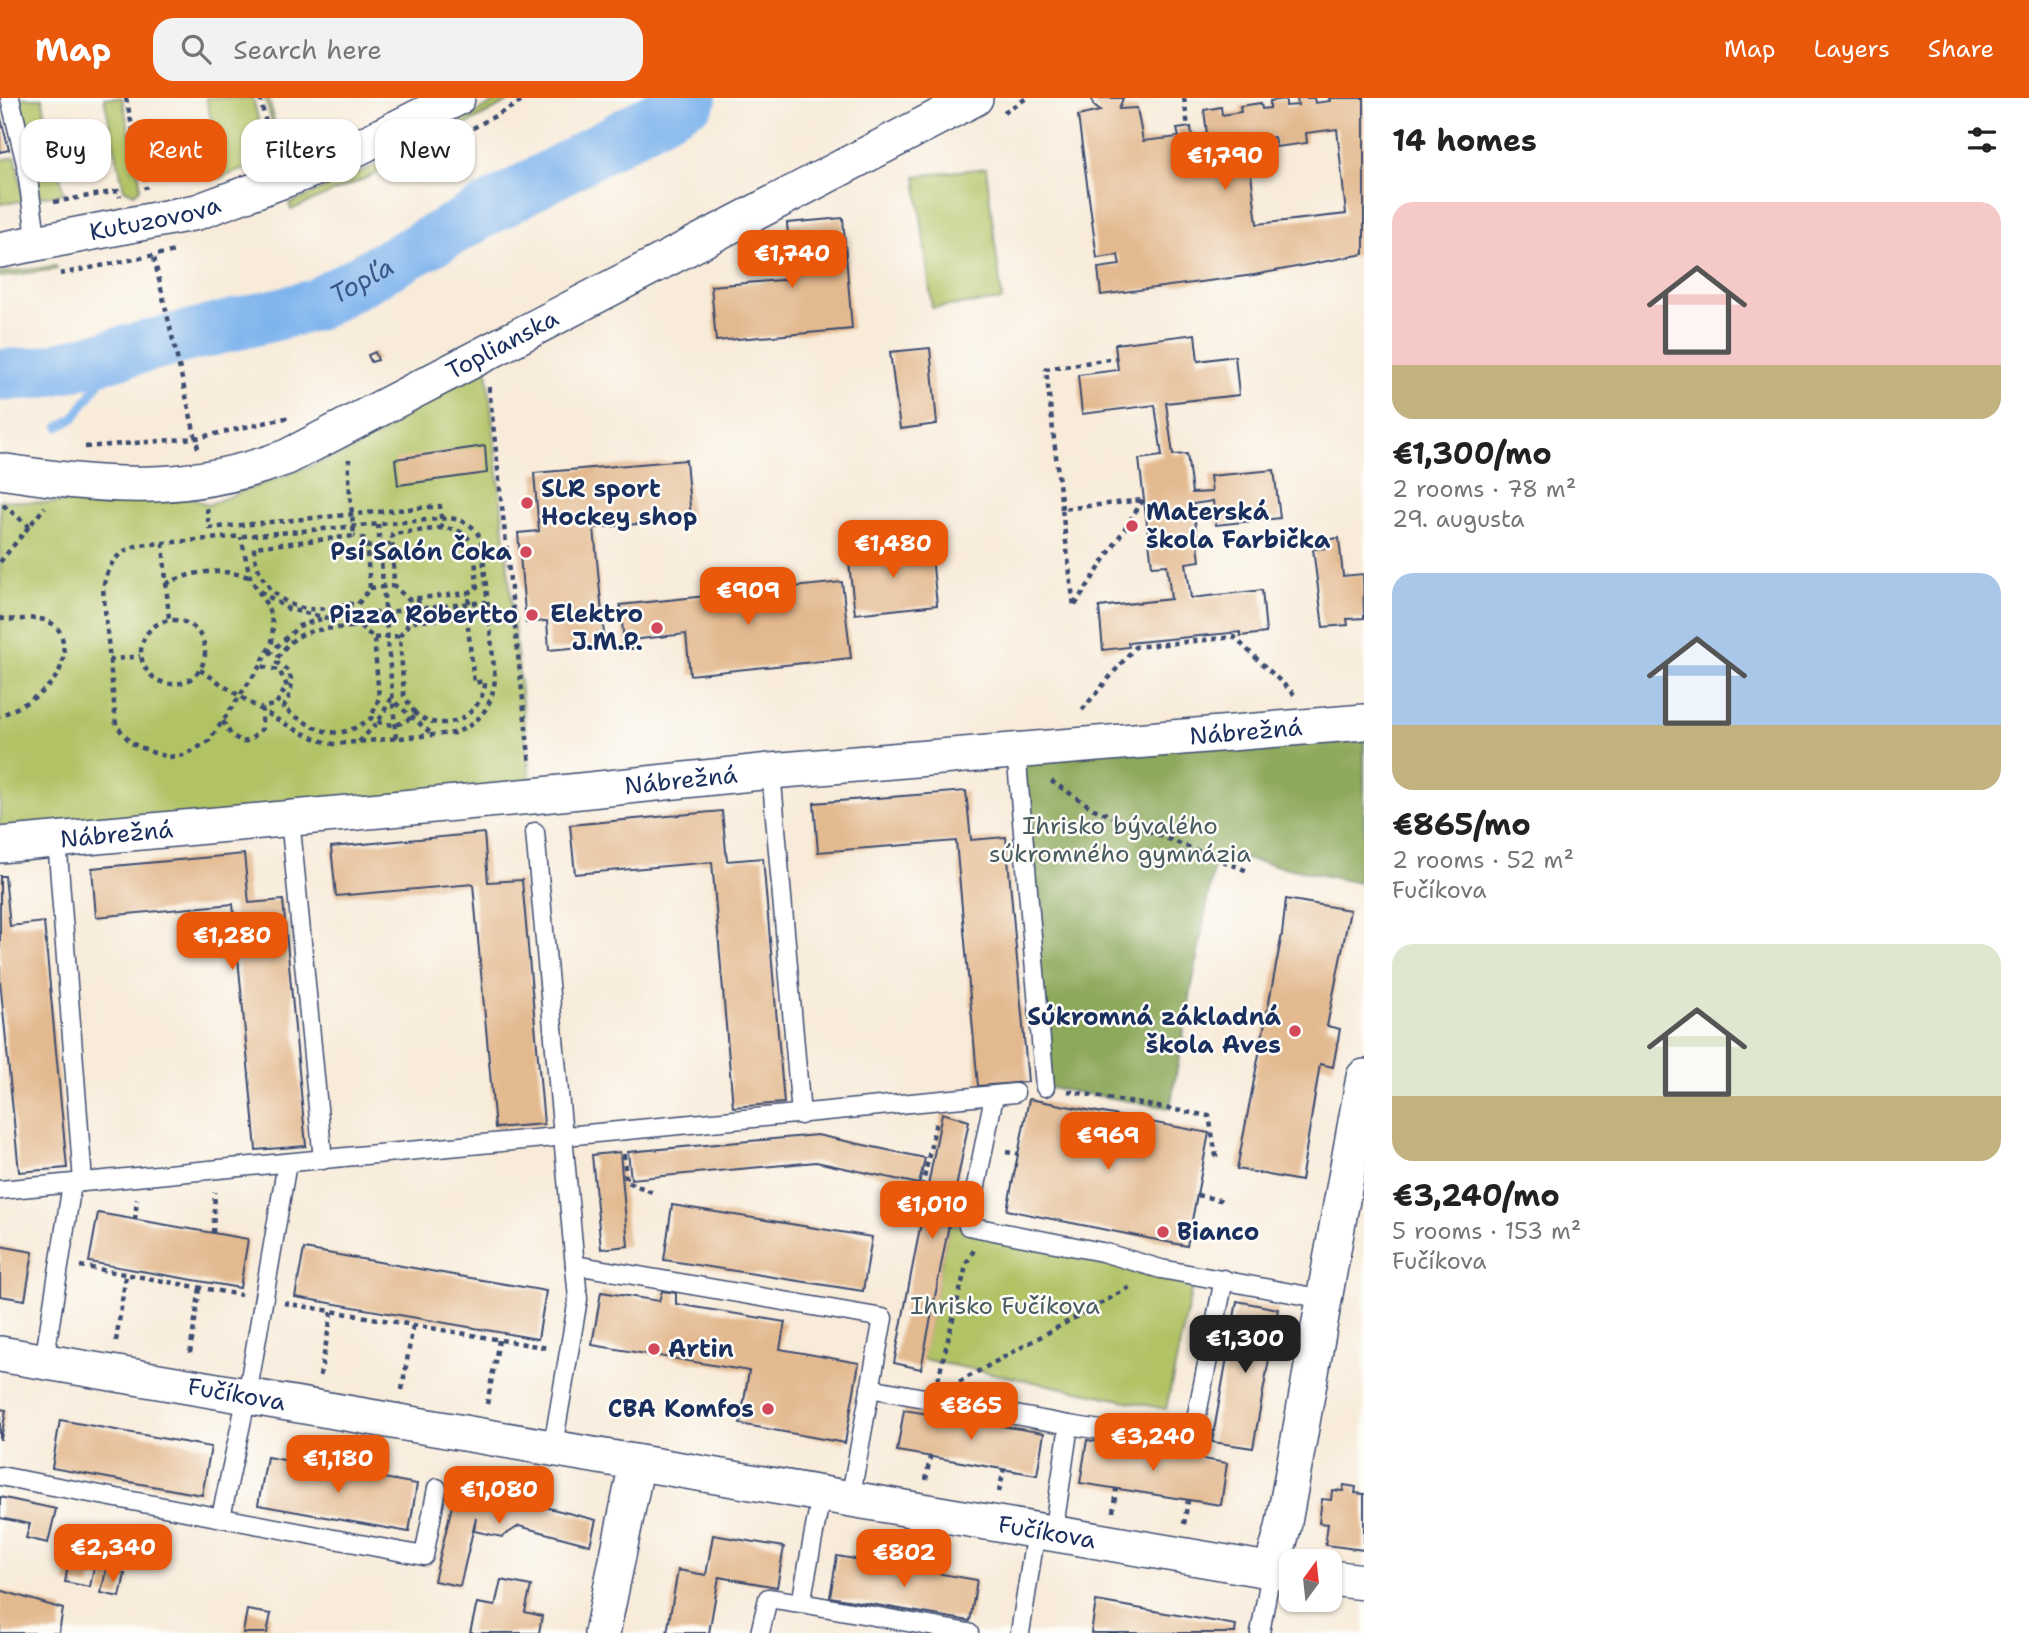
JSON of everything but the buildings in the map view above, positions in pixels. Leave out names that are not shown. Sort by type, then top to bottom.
[{"type":"street","name":"Kutuzovova","points":[[0,250],[197,212],[319,167],[457,98]]},
{"type":"street","name":"Toplianska","points":[[0,471],[98,485],[147,485],[203,481],[244,473],[287,457],[975,98]]},
{"type":"street","name":"Nábrežná","points":[[0,845],[771,771],[1364,722]]},
{"type":"street","points":[[1282,1549],[1283,1528],[1364,1077]]},
{"type":"street","name":"Fučíkova","points":[[0,1354],[553,1446],[637,1463],[1279,1573]]},
{"type":"street","points":[[602,1633],[637,1463]]},
{"type":"street","points":[[1342,1579],[1364,1582]]},
{"type":"lane","points":[[10,98],[26,164],[37,244]]},
{"type":"lane","points":[[1016,751],[1045,1087]]},
{"type":"lane","points":[[771,771],[801,1115]]},
{"type":"lane","points":[[290,818],[323,1160]]},
{"type":"lane","points":[[535,832],[561,1138],[578,1299],[553,1446]]},
{"type":"lane","points":[[44,1362],[60,1263],[78,1183],[57,839]]},
{"type":"lane","points":[[0,1191],[1015,1093]]},
{"type":"lane","points":[[994,1096],[968,1226],[1102,1252],[1161,1269],[1324,1298]]},
{"type":"lane","points":[[221,1517],[247,1396],[287,1163]]},
{"type":"lane","points":[[575,1265],[883,1318],[870,1388],[801,1603]]},
{"type":"lane","points":[[870,1388],[1069,1425],[1191,1444],[1224,1279]]},
{"type":"lane","points":[[1020,1633],[1069,1425]]},
{"type":"lane","points":[[0,1476],[424,1556],[437,1488]]},
{"type":"lane","points":[[1260,1633],[1279,1579]]},
{"type":"lane","points":[[760,1633],[768,1598],[969,1633]]},
{"type":"path","points":[[126,98],[149,203]]},
{"type":"path","points":[[1184,98],[1188,127]]},
{"type":"path","points":[[72,272],[154,258],[197,438]]},
{"type":"path","points":[[1062,509],[1143,500],[1074,607],[1062,509],[1046,369],[1116,358]]},
{"type":"path","points":[[488,382],[531,776]]},
{"type":"path","points":[[81,447],[197,438],[300,415]]},
{"type":"path","points":[[349,451],[348,493],[354,536]]},
{"type":"path","points":[[0,502],[30,527]]},
{"type":"path","points":[[0,562],[42,514],[46,503]]},
{"type":"path","points":[[207,505],[209,528],[440,506],[442,528]]},
{"type":"path","points":[[200,670],[241,695],[262,708],[317,741],[334,744],[433,736],[472,727],[486,710],[493,694],[495,678],[479,534],[461,519],[442,518],[163,543],[124,549],[108,568],[103,588],[116,725],[131,743],[169,757],[185,755],[209,741],[223,722],[241,695],[266,657],[272,642],[273,625],[268,607],[250,577],[241,537]]},
{"type":"path","points":[[378,524],[396,738]]},
{"type":"path","points":[[442,528],[462,531],[470,538],[477,588],[468,593],[408,600],[394,586],[391,544],[390,538],[395,533],[442,528]]},
{"type":"path","points":[[354,536],[364,536],[370,588],[358,604],[307,609],[284,600],[262,579],[253,550],[257,545],[354,536]]},
{"type":"path","points":[[163,543],[169,620]]},
{"type":"path","points":[[366,547],[391,544]]},
{"type":"path","points":[[166,584],[205,570],[230,571],[250,577]]},
{"type":"path","points":[[370,588],[394,586]]},
{"type":"path","points":[[257,589],[288,609],[327,618]]},
{"type":"path","points":[[467,617],[410,622],[400,636],[404,696],[415,713],[425,721],[448,723],[467,715],[479,700],[484,681],[474,682],[467,617],[470,616],[468,593]]},
{"type":"path","points":[[418,599],[421,620]]},
{"type":"path","points":[[266,657],[299,626],[327,618],[486,602]]},
{"type":"path","points":[[348,604],[350,627]]},
{"type":"path","points":[[0,618],[50,622],[57,627],[64,649],[64,659],[53,683],[26,704],[0,716]]},
{"type":"path","points":[[169,620],[188,623],[201,635],[205,653],[200,670],[192,678],[171,685],[150,676],[140,656],[144,636],[151,628],[169,620]]},
{"type":"path","points":[[360,626],[374,638],[379,698],[371,718],[351,731],[331,734],[283,708],[292,690],[292,681],[288,671],[275,662],[284,648],[301,634],[350,627],[360,626]]},
{"type":"path","points":[[374,638],[400,636]]},
{"type":"path","points":[[1082,710],[1135,647],[1234,637],[1298,697]]},
{"type":"path","points":[[109,660],[140,656]]},
{"type":"path","points":[[260,666],[279,670],[287,686],[276,704],[262,708]]},
{"type":"path","points":[[391,699],[433,736]]},
{"type":"path","points":[[359,742],[379,722],[391,699]]},
{"type":"path","points":[[223,722],[236,739],[250,740],[264,722],[262,708]]},
{"type":"path","points":[[371,718],[394,724],[411,719],[415,713]]},
{"type":"path","points":[[1046,776],[1060,790],[1094,809],[1250,872]]},
{"type":"path","points":[[1045,1087],[1209,1116],[1217,1162]]},
{"type":"path","points":[[904,1211],[922,1188],[941,1101]]},
{"type":"path","points":[[622,1132],[626,1181],[654,1192]]},
{"type":"path","points":[[213,1233],[216,1170]]},
{"type":"path","points":[[1197,1195],[1224,1200]]},
{"type":"path","points":[[927,1399],[937,1382],[967,1262],[984,1230]]},
{"type":"path","points":[[60,1263],[569,1351]]},
{"type":"path","points":[[927,1399],[1161,1269]]},
{"type":"path","points":[[116,1341],[126,1275]]},
{"type":"path","points":[[190,1353],[200,1288]]},
{"type":"path","points":[[320,1376],[332,1311]]},
{"type":"path","points":[[402,1390],[413,1325]]},
{"type":"path","points":[[487,1405],[499,1339]]},
{"type":"path","points":[[925,1485],[930,1457]]},
{"type":"path","points":[[998,1498],[1004,1469]]},
{"type":"path","points":[[1112,1517],[1116,1489]]},
{"type":"path","points":[[1184,1528],[1188,1500]]},
{"type":"green space","points":[[18,98],[42,98],[47,119],[22,119]]},
{"type":"green space","points":[[104,98],[122,98],[127,119],[125,182],[140,182],[140,189],[134,194],[124,189],[111,119],[109,119]]},
{"type":"green space","points":[[206,98],[253,98],[258,119],[241,119],[241,170],[227,175],[227,119],[211,119]]},
{"type":"green space","points":[[265,98],[269,98],[274,119],[271,119]]},
{"type":"green space","points":[[502,98],[515,98],[475,120],[465,119]]},
{"type":"green space","points":[[16,157],[23,201],[0,204],[0,160]]},
{"type":"green space","points":[[375,165],[375,174],[361,180],[361,172]]},
{"type":"green space","points":[[986,168],[1002,300],[932,308],[916,176]]},
{"type":"green space","points":[[34,182],[61,182],[64,194],[37,197]]},
{"type":"green space","points":[[338,182],[357,182],[291,210],[289,204]]},
{"type":"green space","points":[[56,266],[57,269],[0,277],[0,273]]},
{"type":"green space","points":[[487,369],[532,796],[0,845],[0,500],[46,503],[193,498],[207,505],[349,451],[386,431],[392,419]]},
{"type":"green space","name":"Ihrisko bývalého súkromného gymnázia","points":[[1364,722],[1364,884],[1216,853],[1170,1108],[1045,1087],[1016,751]]},
{"type":"green space","name":"Ihrisko Fučíkova","points":[[949,1224],[1195,1274],[1166,1409],[922,1359]]},
{"type":"waterway","name":"Topľa","points":[[0,375],[38,373],[315,305],[691,98]]},
{"type":"waterway","points":[[59,427],[74,418],[121,352]]},
{"type":"place","name":"SLR sport Hockey shop","points":[[527,503]]},
{"type":"place","name":"Materská škola Farbička","points":[[1132,526]]},
{"type":"place","name":"Psí Salón Čoka","points":[[526,552]]},
{"type":"place","name":"Pizza Robertto","points":[[532,615]]},
{"type":"place","name":"Elektro J.M.P.","points":[[657,628]]},
{"type":"place","name":"Súkromná základná škola Aves","points":[[1295,1031]]},
{"type":"place","name":"Bianco","points":[[1163,1232]]},
{"type":"place","name":"Artin","points":[[654,1349]]},
{"type":"place","name":"CBA Komfos","points":[[768,1409]]}]
